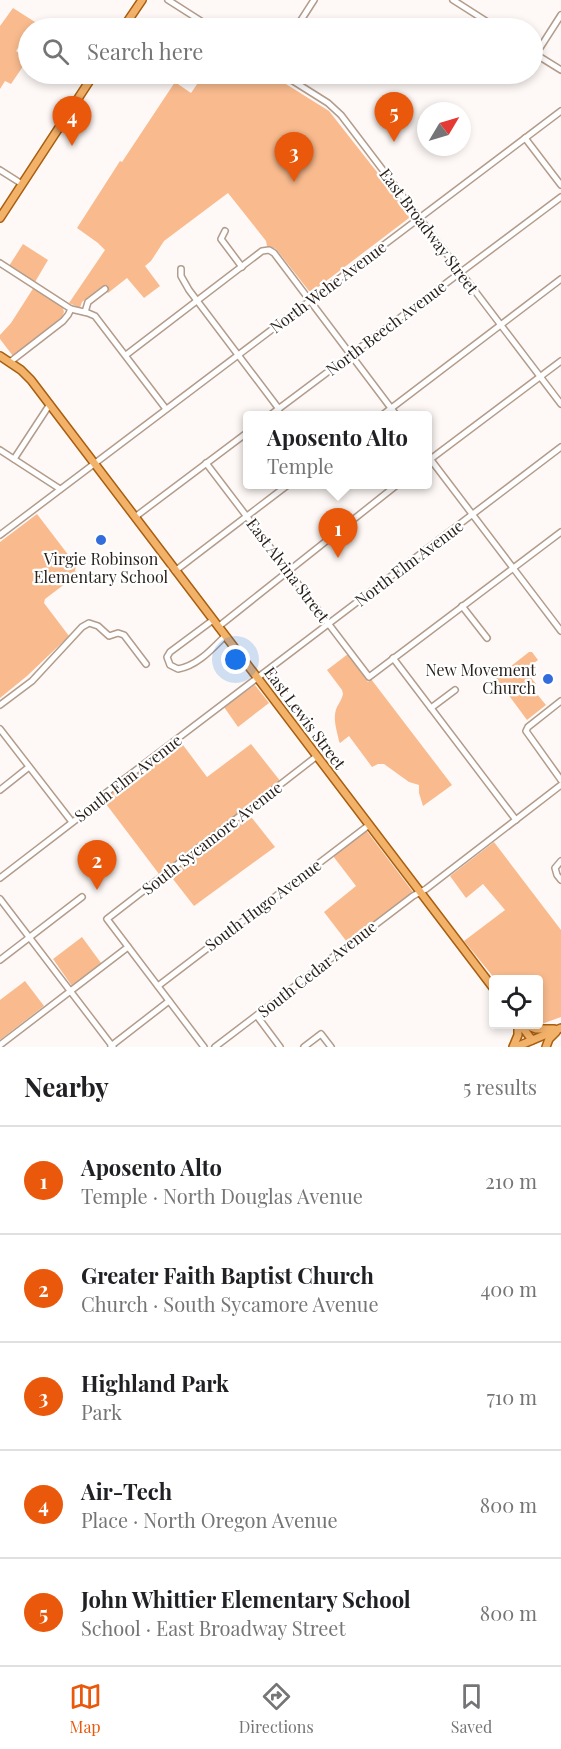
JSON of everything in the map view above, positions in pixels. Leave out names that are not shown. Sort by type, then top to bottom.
[{"type":"main road","points":[[130,18],[142,0]]},
{"type":"main road","points":[[0,218],[87,84]]},
{"type":"main road","name":"East Lewis Street","points":[[0,356],[28,376],[50,404],[489,982]]},
{"type":"main road","points":[[543,1029],[560,1028]]},
{"type":"main road","points":[[514,1047],[560,1028]]},
{"type":"main road","points":[[546,1047],[549,1039],[560,1028]]},
{"type":"main road","points":[[514,1047],[519,1029]]},
{"type":"main road","points":[[524,1029],[532,1040]]},
{"type":"street","points":[[168,0],[196,18]]},
{"type":"street","points":[[302,18],[314,0]]},
{"type":"street","points":[[453,0],[481,18]]},
{"type":"street","points":[[543,40],[561,15]]},
{"type":"street","points":[[543,59],[561,70]]},
{"type":"street","name":"East Broadway Street","points":[[298,84],[328,103],[341,115],[561,404]]},
{"type":"street","name":"North Wehe Avenue","points":[[0,535],[561,111]]},
{"type":"street","points":[[525,138],[561,185]]},
{"type":"street","points":[[0,170],[22,184]]},
{"type":"street","name":"North Beech Avenue","points":[[275,411],[561,197]]},
{"type":"street","points":[[225,231],[221,239],[242,267]]},
{"type":"street","points":[[126,355],[196,300],[262,252],[269,250],[274,253],[393,411]]},
{"type":"street","points":[[0,263],[71,309],[91,314],[99,320],[166,409]]},
{"type":"street","points":[[181,269],[184,283],[279,408]]},
{"type":"street","points":[[387,411],[561,279]]},
{"type":"street","points":[[85,312],[88,302],[105,289]]},
{"type":"street","points":[[10,362],[63,321],[71,309]]},
{"type":"street","points":[[432,457],[561,361]]},
{"type":"street","points":[[14,459],[50,404]]},
{"type":"street","points":[[135,517],[243,436]]},
{"type":"street","name":"North Elm Avenue","points":[[257,678],[561,447]]},
{"type":"street","points":[[0,450],[60,489]]},
{"type":"street","name":"East Alvina Street","points":[[206,463],[369,676],[393,658]]},
{"type":"street","points":[[432,463],[556,620],[561,631]]},
{"type":"street","points":[[176,571],[282,489]]},
{"type":"street","points":[[225,636],[206,654],[185,668],[178,669],[170,665],[167,657],[170,652],[216,623],[288,571],[392,489]]},
{"type":"street","points":[[516,820],[393,658],[561,532]]},
{"type":"street","points":[[462,606],[487,638]]},
{"type":"street","points":[[0,705],[32,681],[82,627],[89,623],[98,626],[109,636],[118,633],[123,635],[146,664]]},
{"type":"street","name":"South Elm Avenue","points":[[0,878],[95,805],[98,799],[257,678]]},
{"type":"street","points":[[431,708],[455,690]]},
{"type":"street","points":[[561,701],[526,731],[561,780]]},
{"type":"street","points":[[0,729],[72,822]]},
{"type":"street","name":"South Sycamore Avenue","points":[[128,947],[107,919],[317,756]]},
{"type":"street","points":[[0,790],[29,767]]},
{"type":"street","name":"South Cedar Avenue","points":[[215,1047],[561,785]]},
{"type":"street","name":"South Hugo Avenue","points":[[158,986],[369,825]]},
{"type":"street","points":[[561,861],[555,868],[561,880]]},
{"type":"street","points":[[0,960],[82,897]]},
{"type":"street","points":[[0,898],[111,1046],[169,1001]]},
{"type":"street","points":[[0,1045],[128,947],[204,1047]]},
{"type":"street","points":[[256,1016],[280,1047]]},
{"type":"street","points":[[304,1047],[321,1034],[331,1047]]},
{"type":"street","points":[[532,1040],[537,1047]]},
{"type":"shaded area","points":[[13,8],[29,18],[18,18],[18,48],[16,51],[18,52],[18,74],[11,84],[5,81],[0,89],[0,26]]},
{"type":"shaded area","points":[[174,84],[178,84],[191,93],[197,84],[286,84],[329,111],[410,214],[409,218],[313,291],[309,291],[276,249],[267,246],[266,241],[228,193],[164,241],[145,266],[160,286],[144,298],[127,278],[108,293],[103,286],[82,302],[80,308],[69,303],[105,250],[77,228]]},
{"type":"shaded area","points":[[23,244],[48,260],[35,282],[9,266]]},
{"type":"shaded area","points":[[34,287],[62,305],[64,312],[62,317],[13,356],[0,339],[0,335],[11,323]]},
{"type":"shaded area","points":[[37,514],[76,565],[75,571],[78,574],[45,599],[44,603],[69,636],[0,698],[0,542]]},
{"type":"shaded area","points":[[532,652],[538,660],[525,670],[536,684],[532,688],[546,705],[527,720],[496,678]]},
{"type":"shaded area","points":[[348,654],[368,682],[371,679],[452,785],[423,806],[419,785],[409,782],[384,764],[372,767],[349,736],[340,743],[339,741],[335,716],[343,694],[327,670]]},
{"type":"shaded area","points":[[255,685],[269,703],[238,727],[224,707]]},
{"type":"shaded area","points":[[180,741],[207,777],[251,744],[281,782],[159,874],[103,800]]},
{"type":"shaded area","points":[[248,813],[275,847],[194,906],[169,874]]},
{"type":"shaded area","points":[[366,830],[413,892],[347,942],[324,912],[356,886],[333,856]]},
{"type":"shaded area","points":[[494,842],[561,930],[561,1017],[543,1024],[543,975],[492,975],[464,941],[505,910],[483,884],[466,898],[450,876]]},
{"type":"shaded area","points":[[82,937],[101,963],[72,986],[53,959]]},
{"type":"shaded area","points":[[25,981],[44,1006],[0,1040],[0,1000]]},
{"type":"place","name":"John Whittier Elementary School","points":[[394,142]]},
{"type":"place","name":"Air-Tech","points":[[72,146]]},
{"type":"place","name":"Highland Park","points":[[294,182]]},
{"type":"place","name":"Virgie Robinson Elementary School","points":[[101,540]]},
{"type":"place","name":"Aposento Alto","points":[[338,558]]},
{"type":"place","name":"New Movement Church","points":[[548,679]]},
{"type":"place","name":"Greater Faith Baptist Church","points":[[97,890]]}]
